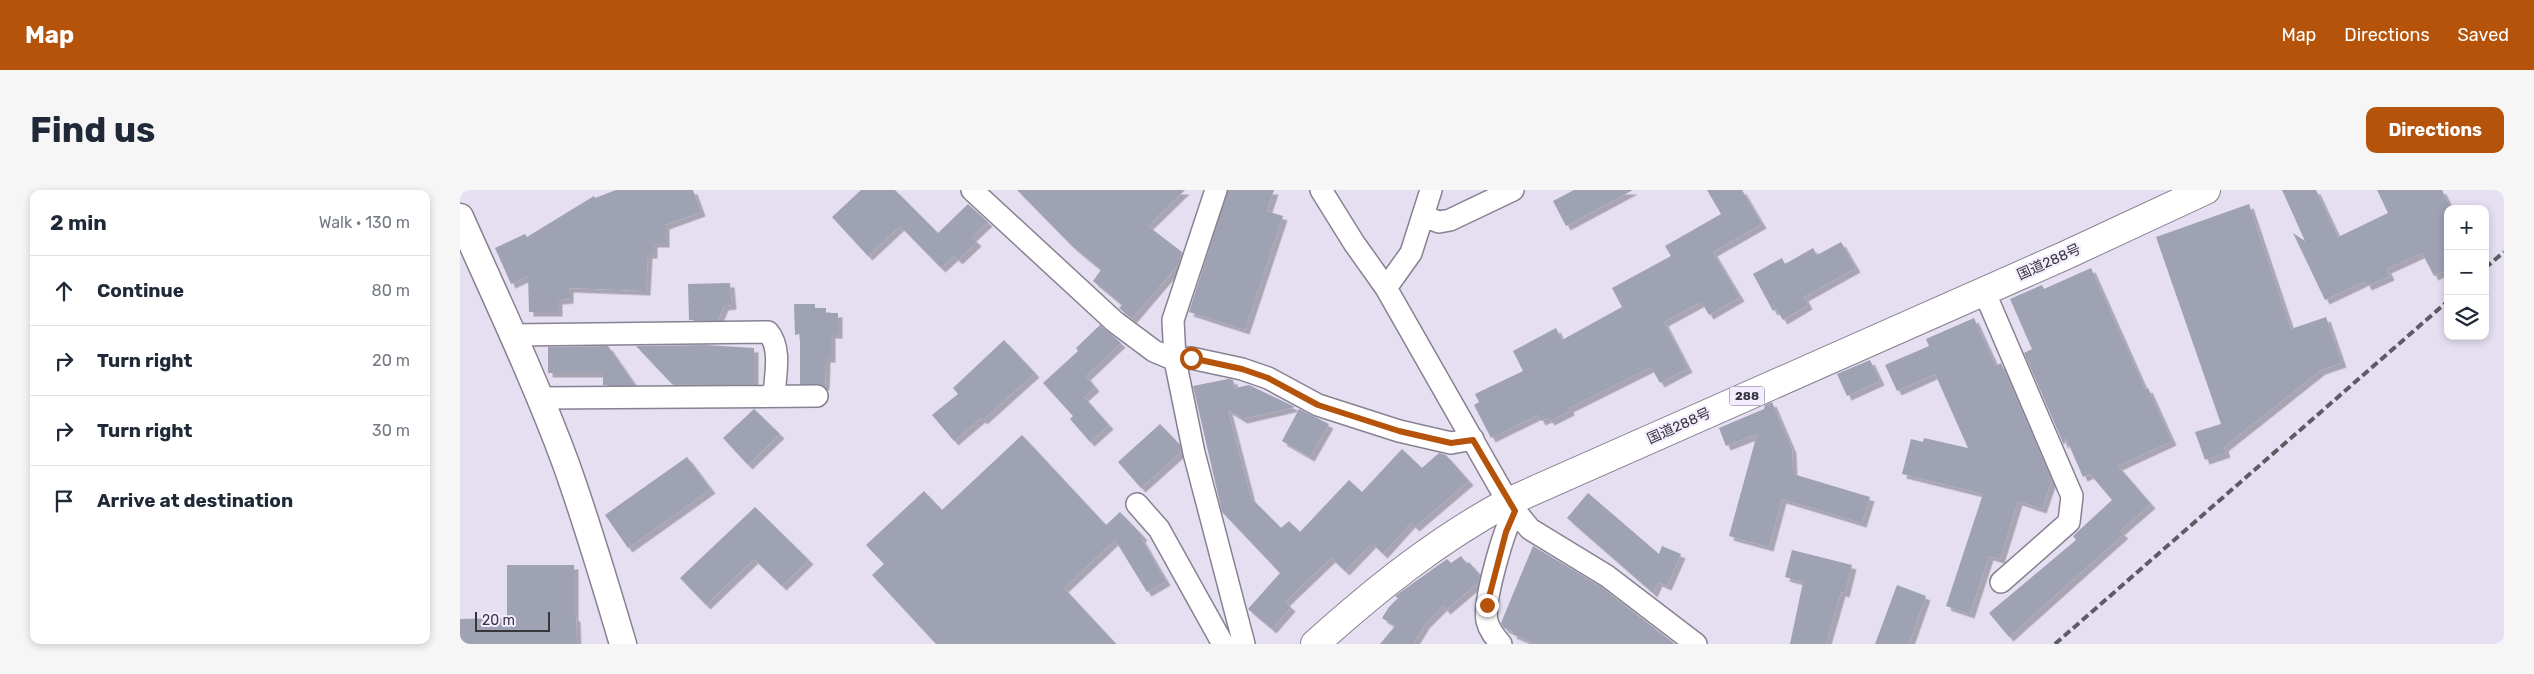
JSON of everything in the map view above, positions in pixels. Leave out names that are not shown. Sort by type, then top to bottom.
[{"type":"highway","name":"国道288号","points":[[1315,644],[1397,573],[1468,523],[1511,507],[2206,190]]},
{"type":"street","points":[[972,190],[1115,322],[1154,351],[1174,360],[1191,358],[1242,369],[1268,378],[1318,405],[1415,435],[1451,443],[1473,440]]},
{"type":"street","points":[[1216,190],[1173,320],[1174,360],[1194,453],[1244,644]]},
{"type":"street","points":[[1321,190],[1354,243],[1386,288],[1511,507],[1536,534],[1607,576],[1696,644]]},
{"type":"street","points":[[1386,288],[1411,254],[1431,190]]},
{"type":"street","points":[[1423,216],[1439,222],[1450,220],[1513,190]]},
{"type":"street","points":[[460,217],[540,398],[591,535],[623,644]]},
{"type":"street","points":[[1984,291],[2073,502],[2069,522],[2001,582]]},
{"type":"street","points":[[512,335],[768,332],[774,339],[776,348],[774,396]]},
{"type":"street","points":[[540,398],[817,396]]},
{"type":"street","points":[[1137,504],[1159,529],[1223,644]]},
{"type":"street","points":[[1501,644],[1489,628],[1486,614],[1511,507]]},
{"type":"building","points":[[616,190],[693,190],[701,212],[665,225],[665,243],[653,243],[653,254],[648,254],[646,291],[569,288],[569,299],[558,300],[558,312],[529,312],[528,276],[511,284],[495,248],[525,234],[527,237],[594,196],[595,198]]},
{"type":"building","points":[[861,190],[895,190],[938,233],[968,204],[988,222],[972,237],[977,242],[958,260],[954,256],[941,268],[900,226],[868,256],[832,217]]},
{"type":"building","points":[[1017,190],[1185,190],[1148,226],[1182,252],[1178,265],[1132,319],[1119,308],[1122,305],[1093,281],[1101,270],[1073,247]]},
{"type":"building","points":[[1228,190],[1274,190],[1267,211],[1283,216],[1245,330],[1189,312]]},
{"type":"building","points":[[1574,190],[1633,190],[1566,226],[1553,201]]},
{"type":"building","points":[[1707,190],[1742,190],[1762,224],[1713,252],[1740,297],[1709,315],[1702,303],[1699,303],[1664,322],[1688,368],[1660,383],[1651,367],[1569,408],[1570,411],[1550,421],[1548,418],[1541,421],[1538,415],[1491,438],[1474,405],[1479,402],[1475,394],[1523,371],[1513,351],[1556,328],[1562,340],[1622,307],[1612,288],[1671,256],[1665,246],[1721,214]]},
{"type":"building","points":[[2282,190],[2316,190],[2338,237],[2388,213],[2377,190],[2442,190],[2448,202],[2448,205],[2444,205],[2444,271],[2434,276],[2422,253],[2387,269],[2390,276],[2367,286],[2365,281],[2325,300],[2293,233],[2305,241]]},
{"type":"building","points":[[2249,204],[2291,329],[2326,317],[2342,363],[2321,370],[2224,447],[2226,453],[2205,460],[2195,432],[2221,424],[2156,237]]},
{"type":"building","points":[[1841,242],[1856,268],[1804,297],[1808,305],[1783,320],[1776,309],[1773,311],[1753,274],[1782,258],[1785,264],[1813,248],[1817,255]]},
{"type":"building","points":[[2091,268],[2145,389],[2148,388],[2172,441],[2118,466],[2151,504],[2120,531],[2124,534],[2009,637],[1989,613],[2076,540],[2073,536],[2112,500],[2090,474],[2083,477],[2066,438],[2064,445],[2024,353],[2032,349],[2010,299],[2042,285],[2044,289]]},
{"type":"building","points":[[730,283],[732,305],[724,306],[718,320],[689,320],[688,284]]},
{"type":"building","points":[[794,304],[815,304],[815,308],[826,308],[826,313],[838,313],[838,334],[831,334],[831,358],[826,358],[825,386],[800,384],[800,334],[795,335]]},
{"type":"building","points":[[1974,318],[1996,366],[2001,363],[2052,480],[2042,509],[2018,501],[2000,559],[1989,556],[1970,614],[1946,606],[1983,494],[1902,474],[1911,439],[1923,442],[1924,438],[1968,448],[1935,374],[1897,391],[1885,365],[1929,346],[1926,339]]},
{"type":"building","points":[[1100,325],[1121,343],[1086,376],[1095,387],[1084,397],[1109,425],[1090,442],[1070,419],[1073,416],[1043,383],[1078,351],[1076,348]]},
{"type":"building","points":[[1004,340],[1035,373],[983,420],[981,418],[954,441],[932,415],[958,394],[953,388]]},
{"type":"building","points":[[706,345],[754,348],[754,384],[672,384],[636,346]]},
{"type":"building","points":[[608,346],[635,385],[603,385],[603,373],[548,373],[548,347]]},
{"type":"building","points":[[1870,360],[1880,381],[1847,396],[1837,374]]},
{"type":"building","points":[[1228,379],[1233,380],[1235,388],[1249,385],[1295,407],[1243,419],[1228,410],[1251,498],[1281,528],[1289,521],[1300,532],[1349,480],[1362,492],[1402,449],[1422,468],[1439,453],[1446,455],[1469,481],[1415,527],[1411,523],[1383,554],[1372,543],[1345,571],[1331,558],[1285,602],[1291,607],[1272,629],[1248,609],[1280,573],[1222,512],[1193,386]]},
{"type":"building","points":[[1772,402],[1792,449],[1793,474],[1870,497],[1862,523],[1782,499],[1769,547],[1729,536],[1757,434],[1726,446],[1719,428],[1764,409],[1765,405]]},
{"type":"building","points":[[754,409],[780,434],[748,465],[723,438]]},
{"type":"building","points":[[1299,409],[1329,424],[1310,457],[1282,441]]},
{"type":"building","points":[[1160,424],[1180,445],[1181,452],[1141,488],[1118,462]]},
{"type":"building","points":[[1022,435],[1106,525],[1120,512],[1143,536],[1141,538],[1166,581],[1147,592],[1115,540],[1064,588],[1116,644],[936,644],[872,575],[884,564],[866,545],[924,491],[942,510]]},
{"type":"building","points":[[687,457],[711,489],[628,548],[605,515]]},
{"type":"building","points":[[1588,493],[1659,554],[1662,546],[1681,554],[1667,586],[1658,582],[1653,593],[1567,518]]},
{"type":"building","points":[[755,507],[809,560],[782,586],[754,559],[706,605],[680,578]]},
{"type":"building","points":[[1533,546],[1600,586],[1675,644],[1536,644],[1512,634],[1513,632],[1504,628],[1501,623]]},
{"type":"building","points":[[1792,550],[1852,565],[1845,593],[1841,592],[1826,644],[1790,644],[1803,582],[1785,577]]},
{"type":"building","points":[[1461,556],[1480,575],[1478,583],[1446,610],[1443,606],[1425,624],[1413,644],[1380,644],[1395,626],[1382,618],[1398,598],[1395,596],[1447,559],[1451,563]]},
{"type":"building","points":[[507,565],[574,565],[574,617],[576,617],[577,644],[460,644],[460,619],[507,618]]},
{"type":"building","points":[[1897,585],[1926,596],[1909,644],[1875,644]]},
{"type":"railway","points":[[2489,265],[2504,252]]},
{"type":"railway","points":[[2055,644],[2444,304]]},
{"type":"route","points":[[1191,358],[1242,369],[1268,378],[1318,405],[1399,431],[1451,443],[1473,440],[1515,511],[1506,532],[1487,605]]}]
